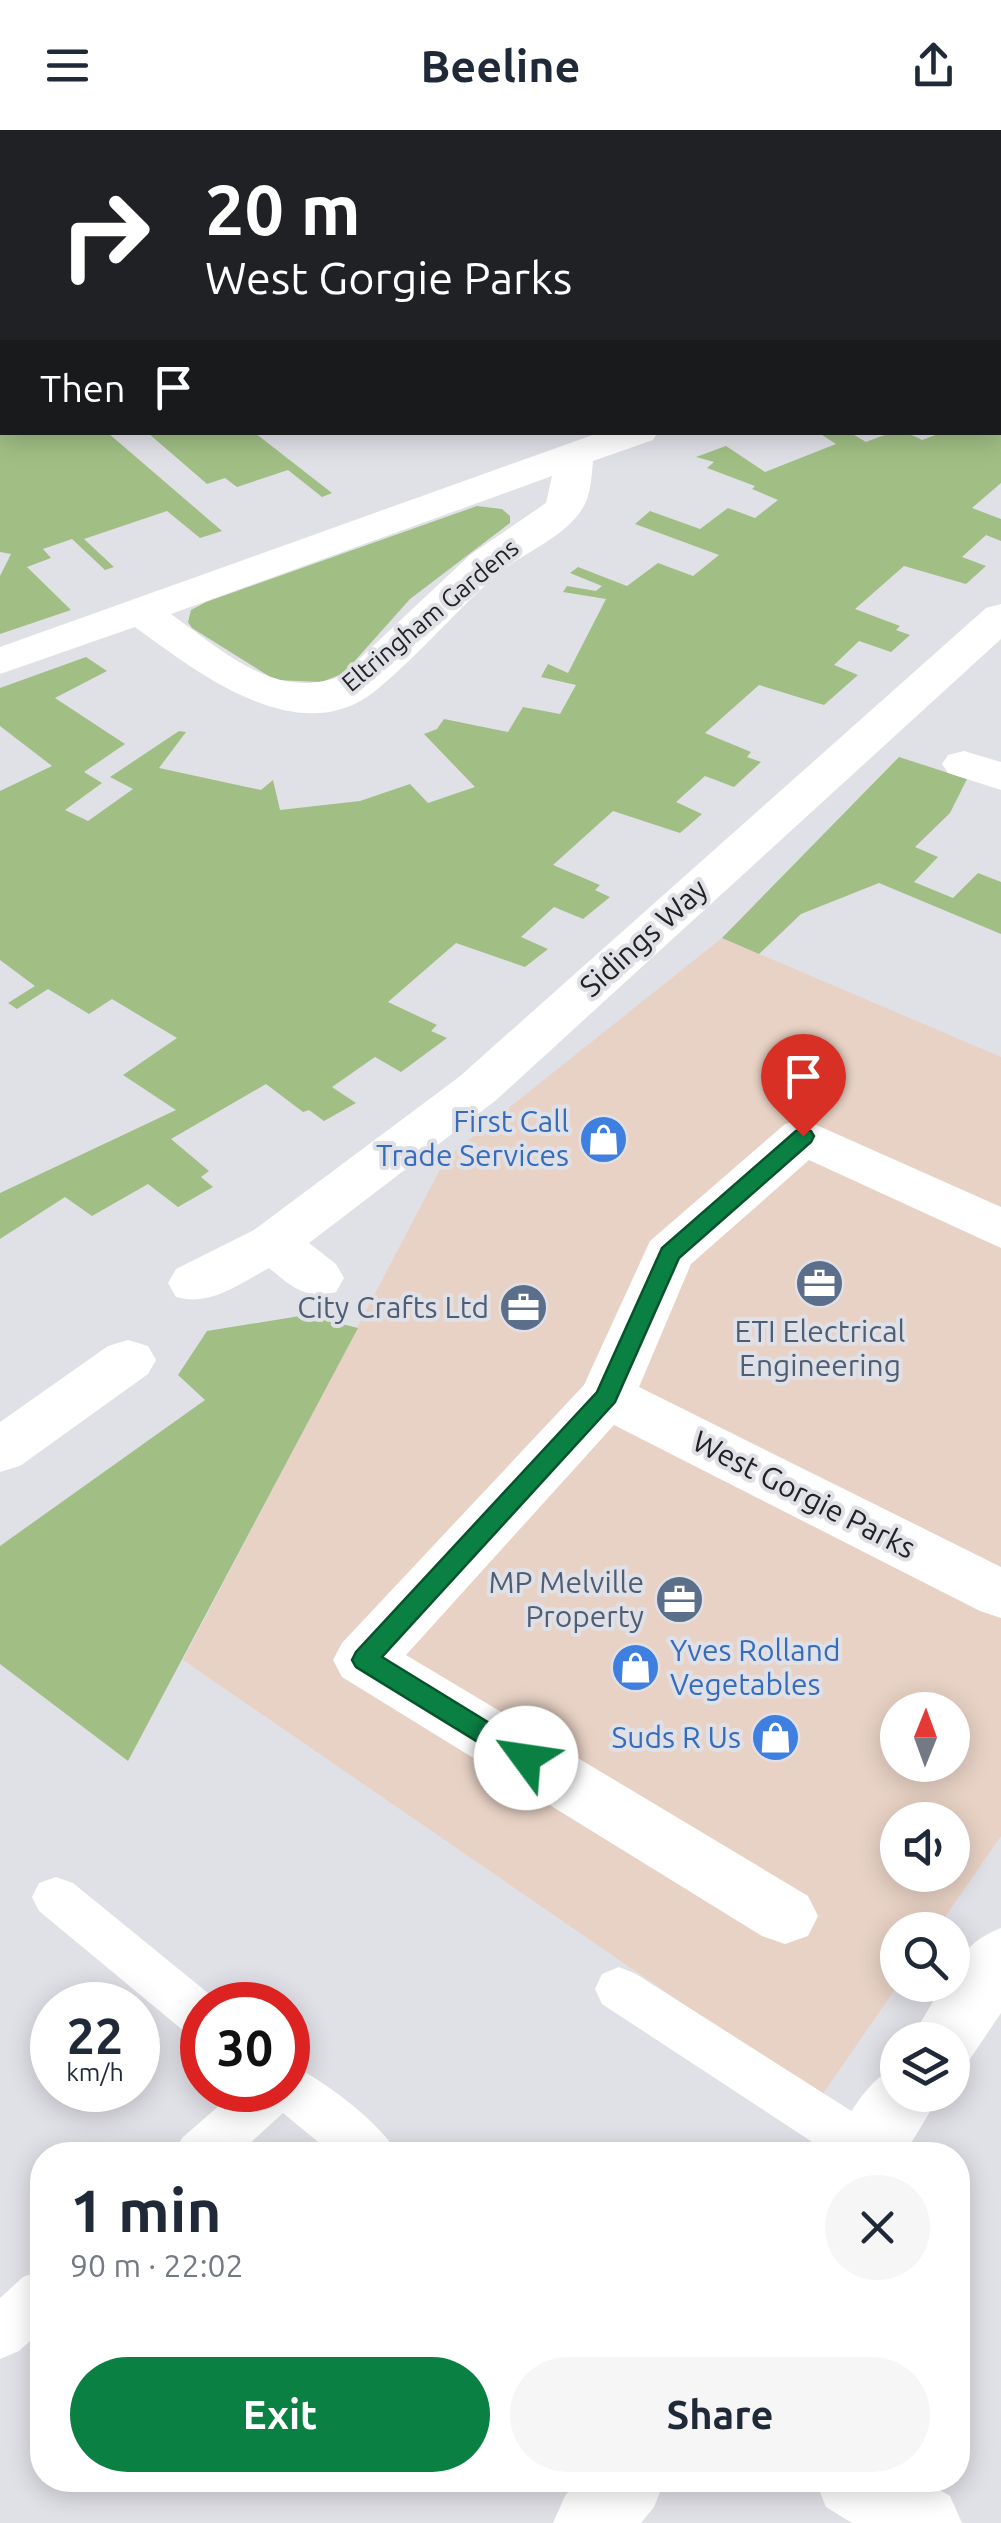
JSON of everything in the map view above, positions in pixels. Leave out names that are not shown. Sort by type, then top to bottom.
[{"type":"street","points":[[0,661],[631,435]]},
{"type":"street","name":"Eltringham Gardens","points":[[140,611],[270,696],[303,700],[338,694],[356,685],[484,564],[560,510],[568,498],[575,455]]},
{"type":"street","name":"Sidings Way","points":[[195,1283],[273,1243],[477,1089],[1001,617]]},
{"type":"street","points":[[786,1916],[364,1660],[606,1396],[670,1254],[803,1136],[1001,1229]]},
{"type":"street","points":[[273,1243],[317,1278]]},
{"type":"street","points":[[0,1451],[128,1360]]},
{"type":"street","name":"West Gorgie Parks","points":[[606,1396],[1001,1594]]},
{"type":"street","points":[[956,2022],[1001,1956]]},
{"type":"street","points":[[873,2142],[894,2112]]},
{"type":"street","points":[[592,2523],[617,2492]]},
{"type":"street","points":[[873,2492],[923,2523]]},
{"type":"lane","points":[[56,1897],[180,1999]]},
{"type":"lane","points":[[619,1990],[851,2142]]},
{"type":"lane","points":[[310,2105],[356,2142]]},
{"type":"lane","points":[[215,2142],[248,2112]]},
{"type":"lane","points":[[0,2333],[30,2306]]},
{"type":"shaded area","points":[[722,938],[1001,1057],[1001,1836],[970,1881],[970,1802],[880,1802],[880,1892],[962,1892],[948,1912],[880,1912],[880,2002],[886,2002],[820,2098],[183,1660],[446,1158]]},
{"type":"green space","points":[[0,435],[110,435],[222,531],[200,538],[167,511],[84,539],[114,567],[105,570],[72,539],[43,549],[51,558],[27,567],[71,610],[0,634],[0,576],[11,554],[0,552]]},
{"type":"green space","points":[[150,435],[258,435],[332,493],[322,497],[288,470],[237,487],[225,478],[207,484]]},
{"type":"green space","points":[[822,435],[854,435],[866,442],[889,435],[910,435],[922,440],[936,435],[1001,435],[1001,483],[972,508],[1001,519],[1001,541],[986,535],[962,557],[986,566],[966,584],[904,566],[855,609],[900,626],[896,630],[910,635],[891,652],[859,641],[834,665],[858,675],[824,705],[759,685],[705,733],[751,752],[747,757],[761,762],[734,787],[705,776],[676,802],[702,814],[680,833],[613,811],[553,865],[600,885],[595,890],[610,897],[583,919],[554,907],[521,937],[548,949],[525,967],[456,943],[388,1002],[437,1025],[431,1031],[447,1038],[401,1072],[375,1057],[332,1087],[356,1103],[324,1121],[309,1110],[303,1112],[266,1084],[171,1139],[209,1171],[201,1177],[213,1187],[178,1207],[148,1184],[92,1216],[65,1197],[0,1239],[0,1193],[176,1110],[123,1075],[177,1038],[112,999],[89,1014],[48,989],[17,1009],[8,1003],[35,986],[0,960],[0,791],[52,766],[0,726],[0,688],[86,657],[107,671],[55,698],[125,744],[84,772],[102,783],[65,810],[88,821],[133,789],[110,777],[179,731],[186,732],[159,768],[261,790],[273,780],[280,810],[360,801],[410,784],[428,803],[475,787],[424,734],[437,729],[444,719],[508,732],[523,707],[560,714],[576,685],[541,677],[548,664],[568,673],[606,599],[563,592],[567,586],[596,591],[602,586],[570,573],[578,567],[627,586],[658,563],[693,576],[719,555],[635,524],[650,511],[700,529],[728,508],[755,518],[778,500],[752,489],[755,486],[707,468],[714,462],[696,457],[726,446],[765,472],[836,444]]},
{"type":"green space","points":[[477,506],[502,509],[510,516],[510,523],[410,599],[344,673],[322,682],[275,680],[188,622],[191,610],[206,602]]},
{"type":"green space","points":[[899,757],[967,779],[950,813],[915,847],[938,857],[914,882],[953,898],[978,873],[1001,882],[1001,934],[879,883],[801,914],[759,954],[722,938]]},
{"type":"green space","points":[[306,1315],[358,1328],[128,1761],[0,1664],[0,1546],[205,1400],[178,1375],[207,1331]]},
{"type":"place","name":"First Call Trade Services","points":[[604,1139]]},
{"type":"place","name":"ETI Electrical Engineering","points":[[820,1283]]},
{"type":"place","name":"City Crafts Ltd","points":[[524,1308]]},
{"type":"place","name":"MP Melville Property","points":[[679,1600]]},
{"type":"place","name":"Yves Rolland Vegetables","points":[[635,1668]]},
{"type":"place","name":"Suds R Us","points":[[776,1738]]},
{"type":"route","points":[[526,1758],[364,1660],[606,1396],[670,1254],[803,1136]]}]
